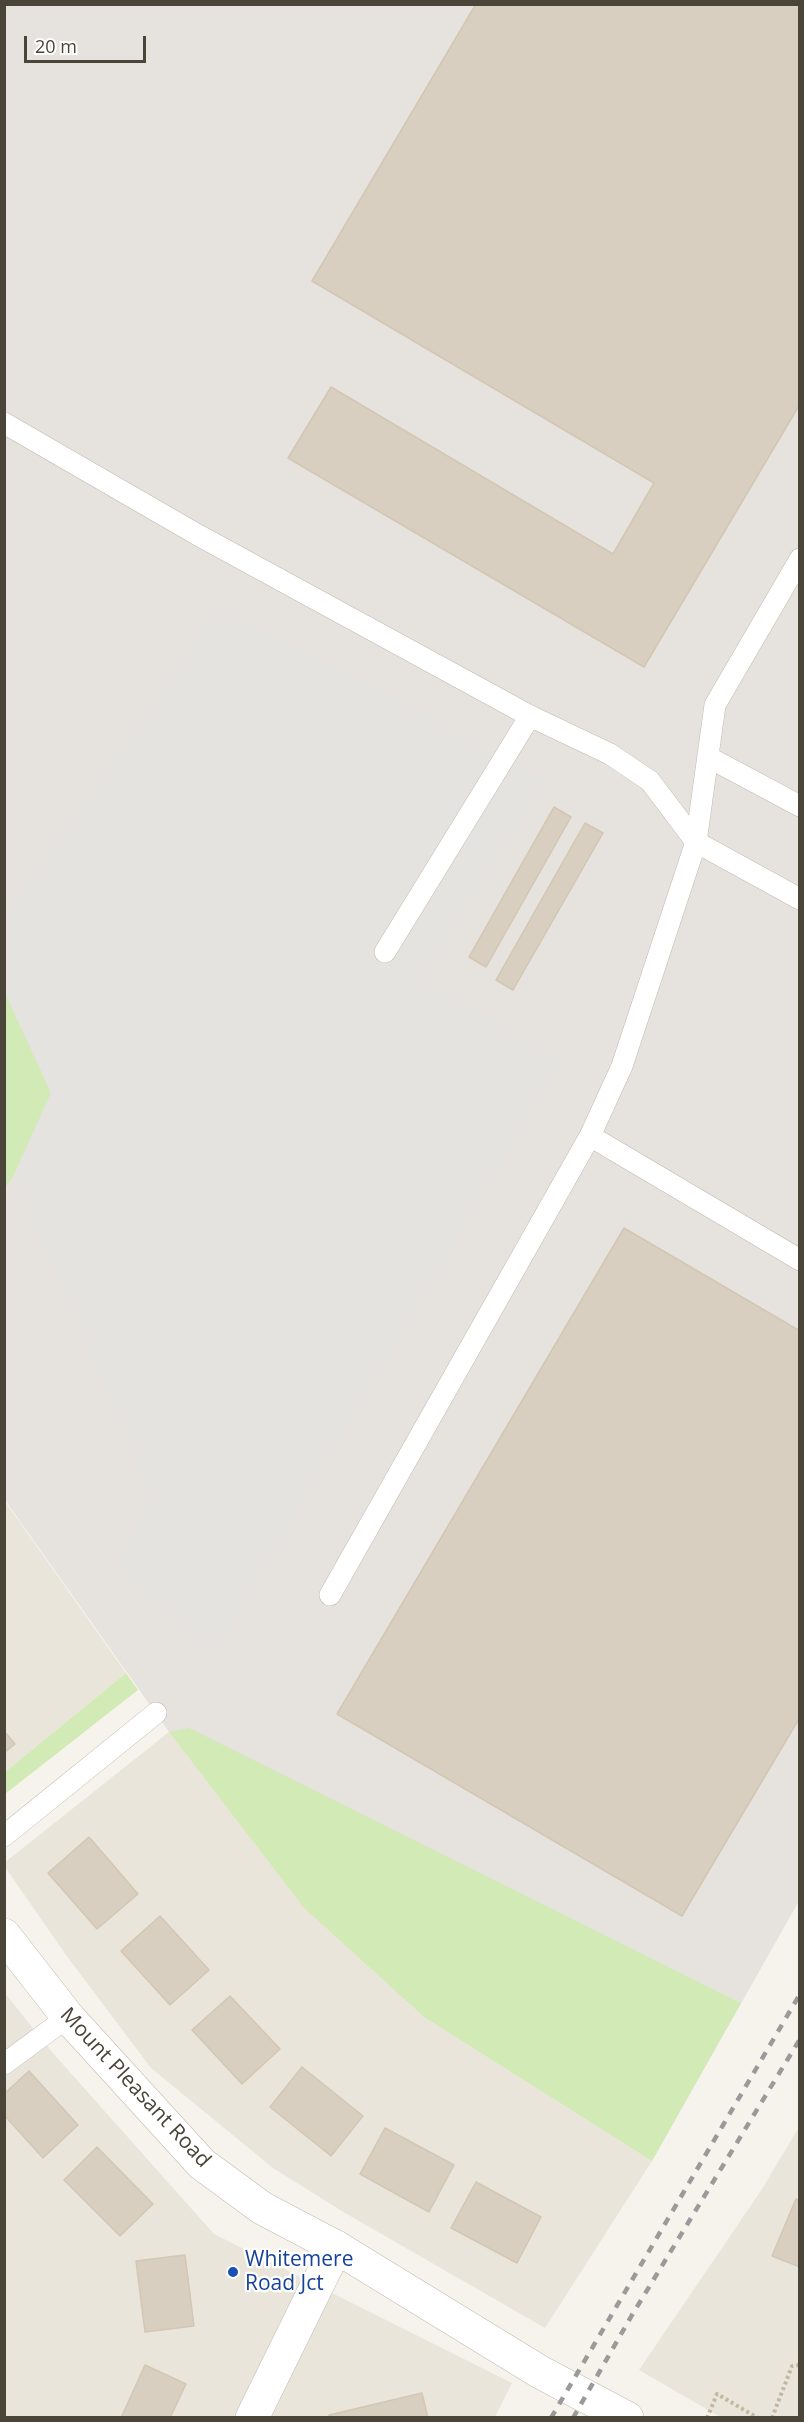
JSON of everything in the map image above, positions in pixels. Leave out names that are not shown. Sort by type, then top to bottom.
[{"type":"street","name":"Mount Pleasant Road","points":[[4,1935],[68,2017],[202,2164],[262,2208],[336,2247],[540,2372],[627,2418]]},
{"type":"street","points":[[252,2418],[336,2247]]},
{"type":"lane","points":[[4,423],[198,535],[530,716],[610,754],[650,781],[696,842],[800,899]]},
{"type":"lane","points":[[330,1595],[590,1136],[622,1066],[696,842],[715,705],[800,559]]},
{"type":"lane","points":[[385,952],[530,716]]},
{"type":"lane","points":[[708,757],[800,806]]},
{"type":"lane","points":[[590,1136],[800,1260]]},
{"type":"lane","points":[[4,1836],[156,1713]]},
{"type":"lane","points":[[4,2064],[68,2017]]},
{"type":"path","points":[[772,2418],[792,2366],[800,2365]]},
{"type":"path","points":[[707,2418],[717,2394],[758,2418]]},
{"type":"shaded area","points":[[4,5],[799,5],[799,1901],[652,2161],[424,2017],[304,1908],[169,1732],[5,1500]]},
{"type":"shaded area","points":[[218,605],[549,780],[423,977],[563,1060],[212,1657],[115,1566],[150,1494],[13,1177],[51,1093],[5,991],[4,917]]},
{"type":"shaded area","points":[[4,1500],[126,1673],[5,1772],[4,1772]]},
{"type":"shaded area","points":[[169,1732],[304,1908],[424,2017],[652,2161],[545,2328],[345,2213],[273,2168],[151,2068],[66,1955],[5,1867],[4,1863]]},
{"type":"shaded area","points":[[4,1992],[52,2052],[214,2234],[512,2383],[495,2417],[5,2417]]},
{"type":"shaded area","points":[[799,2127],[799,2417],[720,2417],[639,2370],[762,2189]]},
{"type":"green space","points":[[4,991],[51,1093],[13,1177],[5,1188]]},
{"type":"green space","points":[[126,1673],[138,1690],[5,1794],[5,1772]]},
{"type":"green space","points":[[189,1728],[741,2003],[652,2161],[424,2017],[304,1908],[169,1732]]},
{"type":"building","points":[[476,4],[800,4],[800,404],[644,667],[288,458],[331,387],[613,554],[654,483],[312,281]]},
{"type":"building","points":[[554,807],[571,817],[486,967],[469,957]]},
{"type":"building","points":[[585,823],[603,833],[513,990],[496,980]]},
{"type":"building","points":[[624,1228],[800,1331],[800,1717],[682,1916],[337,1714]]},
{"type":"building","points":[[4,1731],[15,1744],[4,1753]]},
{"type":"building","points":[[89,1837],[138,1894],[97,1929],[48,1873]]},
{"type":"building","points":[[160,1916],[209,1970],[170,2005],[121,1951]]},
{"type":"building","points":[[230,1996],[280,2049],[242,2084],[192,2030]]},
{"type":"building","points":[[302,2067],[363,2116],[331,2156],[270,2107]]},
{"type":"building","points":[[29,2071],[78,2125],[43,2158],[4,2115],[4,2094]]},
{"type":"building","points":[[385,2128],[454,2165],[429,2212],[360,2174]]},
{"type":"building","points":[[97,2147],[153,2204],[120,2236],[64,2180]]},
{"type":"building","points":[[476,2182],[541,2217],[517,2263],[451,2228]]},
{"type":"building","points":[[796,2199],[800,2201],[800,2267],[772,2256]]},
{"type":"building","points":[[185,2255],[194,2326],[145,2332],[136,2261]]},
{"type":"building","points":[[145,2365],[186,2384],[170,2418],[121,2418]]},
{"type":"building","points":[[422,2393],[428,2418],[329,2418],[329,2415]]},
{"type":"railway","points":[[551,2418],[800,1994]]},
{"type":"railway","points":[[573,2418],[632,2315],[800,2039]]},
{"type":"place","name":"Whitemere Road Jct","points":[[233,2272]]}]
